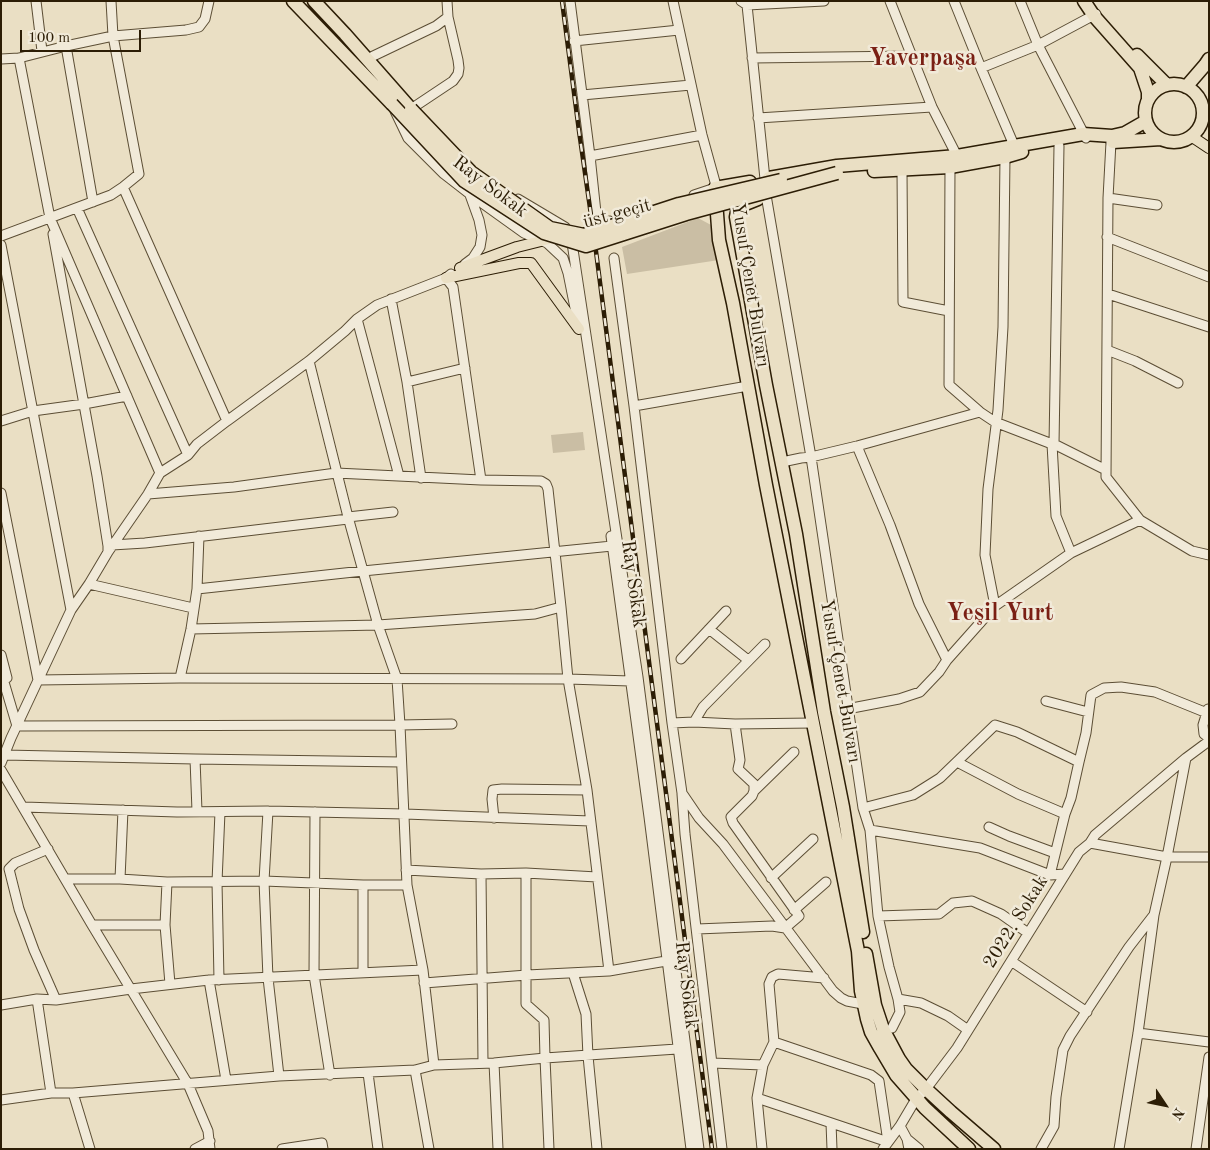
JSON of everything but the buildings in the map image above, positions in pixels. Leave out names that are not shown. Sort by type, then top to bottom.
[{"type":"highway","points":[[292,1],[392,104]]},
{"type":"highway","points":[[314,1],[411,109],[472,172],[550,228],[584,235],[679,204],[837,170],[902,170],[1060,146],[1085,137],[1111,142],[1161,139]]},
{"type":"highway","points":[[1085,1],[1140,68],[1148,92],[1146,121],[1154,135],[1169,142],[1177,142],[1191,136],[1197,130],[1203,113],[1198,97],[1193,91],[1176,84],[1167,85],[1159,88],[1148,100]]},
{"type":"highway","points":[[1095,15],[1167,85]]},
{"type":"highway","points":[[1186,87],[1209,59]]},
{"type":"highway","points":[[1201,105],[1209,93]]},
{"type":"highway","name":"üst geçit","points":[[392,104],[464,181],[544,234],[586,246],[686,214],[837,170]]},
{"type":"highway","points":[[1012,152],[1085,137],[1112,136],[1125,133],[1146,121]]},
{"type":"highway","points":[[716,188],[765,179],[837,170],[954,161]]},
{"type":"highway","points":[[766,195],[837,170]]},
{"type":"highway","name":"Yusuf Çenet Bulvarı","points":[[716,188],[720,240],[766,486],[858,950],[861,991],[906,1069],[951,1112],[994,1149]]},
{"type":"highway","name":"Yusuf Çenet Bulvarı","points":[[766,195],[738,207],[736,217],[796,534],[824,712],[843,807],[869,1005],[867,1019],[871,1032],[896,1076],[916,1099],[969,1149]]},
{"type":"main road","points":[[1191,136],[1209,148]]},
{"type":"main road","points":[[460,268],[518,247],[568,234]]},
{"type":"main road","points":[[446,278],[519,263],[531,263],[579,328]]},
{"type":"street","points":[[36,1],[42,51]]},
{"type":"street","points":[[1,236],[111,195],[139,174],[113,36],[111,1]]},
{"type":"street","points":[[1,60],[19,58],[42,51],[113,36],[186,30],[199,27],[205,19],[209,1]]},
{"type":"street","points":[[448,1],[448,17],[459,68],[458,74],[453,81],[411,109],[428,120],[482,175],[565,227],[572,242],[636,667],[699,1149]]},
{"type":"street","points":[[570,1],[594,202],[599,225],[716,188],[702,135],[673,1]]},
{"type":"street","points":[[765,179],[744,3],[824,1]]},
{"type":"street","points":[[890,1],[954,161],[948,385],[995,422],[1053,444],[1106,470]]},
{"type":"street","points":[[954,1],[1012,152],[998,410],[988,489],[985,555],[995,606]]},
{"type":"street","points":[[1020,1],[1038,45],[1085,137]]},
{"type":"street","points":[[981,68],[1038,45],[1095,15]]},
{"type":"street","points":[[367,59],[436,26],[448,17]]},
{"type":"street","points":[[574,41],[679,30]]},
{"type":"street","points":[[66,46],[93,202]]},
{"type":"street","points":[[752,58],[911,56]]},
{"type":"street","points":[[19,58],[84,404],[108,546],[110,548]]},
{"type":"street","points":[[582,95],[691,85]]},
{"type":"street","name":"Ray Sokak","points":[[392,104],[408,138],[444,174],[524,233],[547,243],[563,258],[568,273],[583,343],[612,546],[691,1149]]},
{"type":"street","points":[[758,118],[932,107]]},
{"type":"street","points":[[590,156],[702,135]]},
{"type":"street","points":[[1111,142],[1107,237],[1106,477],[1140,520],[1192,551],[1209,555]]},
{"type":"street","points":[[1060,146],[1053,444],[1056,516],[1071,553]]},
{"type":"street","points":[[902,170],[903,302],[949,311]]},
{"type":"street","points":[[123,187],[227,421]]},
{"type":"street","points":[[401,762],[3,759],[6,738],[18,724],[71,610],[160,473],[188,455],[197,444],[310,361],[345,332],[357,318],[391,299],[446,278],[473,258],[480,247],[482,235],[470,195]]},
{"type":"street","points":[[766,195],[811,457],[863,808],[870,830],[878,916],[900,1012],[892,1028]]},
{"type":"street","points":[[1108,198],[1156,205]]},
{"type":"street","points":[[77,208],[188,455]]},
{"type":"street","points":[[50,218],[160,473]]},
{"type":"street","points":[[1107,237],[1209,277]]},
{"type":"street","points":[[1,245],[71,610]]},
{"type":"street","points":[[614,258],[682,793],[685,834],[722,1149]]},
{"type":"street","points":[[446,278],[454,287],[481,480]]},
{"type":"street","points":[[1108,294],[1209,327]]},
{"type":"street","points":[[391,299],[407,382],[421,478]]},
{"type":"street","points":[[357,318],[399,476]]},
{"type":"street","points":[[1107,350],[1134,360],[1178,383]]},
{"type":"street","points":[[310,361],[348,518],[378,625],[396,679],[405,814],[407,885],[423,970],[434,1065]]},
{"type":"street","points":[[407,382],[464,368]]},
{"type":"street","points":[[634,406],[748,386]]},
{"type":"street","points":[[1,421],[33,411],[127,396]]},
{"type":"street","points":[[782,462],[857,446],[980,412]]},
{"type":"street","points":[[857,446],[920,604],[947,660]]},
{"type":"street","points":[[148,494],[234,487],[336,473],[421,478],[541,481],[546,484],[568,679],[587,790],[609,971]]},
{"type":"street","points":[[1,493],[38,680]]},
{"type":"street","points":[[110,548],[393,512]]},
{"type":"street","points":[[848,709],[899,699],[920,692],[995,606],[1071,553],[1140,520]]},
{"type":"street","points":[[180,678],[191,629],[197,590],[199,536]]},
{"type":"street","points":[[197,590],[363,570],[612,546]]},
{"type":"street","points":[[89,584],[193,608]]},
{"type":"street","points":[[191,629],[378,625],[535,614],[561,607]]},
{"type":"street","points":[[681,659],[726,610]]},
{"type":"street","points":[[709,629],[748,660]]},
{"type":"street","points":[[694,722],[703,707],[765,644]]},
{"type":"street","points":[[1,655],[18,724]]},
{"type":"street","points":[[2,675],[18,724]]},
{"type":"street","points":[[38,680],[180,678],[568,679],[630,681]]},
{"type":"street","points":[[1050,875],[1086,733],[1091,695],[1104,688],[1121,687],[1155,692],[1208,710],[1203,725],[1204,734],[1209,739]]},
{"type":"street","points":[[1046,700],[1088,712]]},
{"type":"street","points":[[672,723],[813,723]]},
{"type":"street","points":[[18,724],[452,724]]},
{"type":"street","points":[[735,724],[740,760],[738,769],[754,784],[754,791]]},
{"type":"street","points":[[863,808],[914,796],[940,778],[996,725],[1017,732],[1079,762]]},
{"type":"street","name":"2022. Sokak","points":[[886,1145],[916,1099],[926,1089],[957,1048],[1079,852],[1090,843],[1094,835],[1209,739]]},
{"type":"street","points":[[697,929],[772,926],[785,928],[800,916],[733,823],[731,816],[794,752]]},
{"type":"street","points":[[1119,1149],[1138,1033],[1154,915],[1186,758]]},
{"type":"street","points":[[195,759],[197,811]]},
{"type":"street","points":[[957,762],[1018,794],[1065,814]]},
{"type":"street","points":[[1,770],[188,1084],[208,1131],[210,1145],[194,1149]]},
{"type":"street","points":[[494,818],[493,790],[587,790]]},
{"type":"street","points":[[682,793],[699,818],[723,844],[833,991],[841,998],[854,1004],[869,1005]]},
{"type":"street","points":[[24,807],[177,812],[268,811],[405,814],[590,821]]},
{"type":"street","points":[[120,879],[123,810]]},
{"type":"street","points":[[268,811],[264,882],[268,978],[279,1076]]},
{"type":"street","points":[[219,980],[217,882],[220,812]]},
{"type":"street","points":[[316,812],[314,975],[330,1075]]},
{"type":"street","points":[[989,828],[1055,854]]},
{"type":"street","points":[[870,830],[980,848],[1050,875],[1065,874]]},
{"type":"street","points":[[771,878],[813,839]]},
{"type":"street","points":[[1090,843],[1167,857],[1209,857]]},
{"type":"street","points":[[48,849],[14,862],[9,869],[19,910],[56,1000]]},
{"type":"street","points":[[406,870],[481,874],[526,873],[597,878]]},
{"type":"street","points":[[526,873],[526,1004],[544,1020],[549,1149]]},
{"type":"street","points":[[481,874],[483,1063]]},
{"type":"street","points":[[65,878],[167,882],[407,885]]},
{"type":"street","points":[[167,882],[164,926],[170,984]]},
{"type":"street","points":[[794,910],[826,882]]},
{"type":"street","points":[[363,885],[363,972]]},
{"type":"street","points":[[878,916],[939,914],[953,903],[972,901],[1001,914],[1028,933]]},
{"type":"street","points":[[1041,1149],[1054,1126],[1063,1050],[1070,1036],[1129,947],[1154,915]]},
{"type":"street","points":[[92,925],[164,926]]},
{"type":"street","points":[[424,983],[609,971],[666,961]]},
{"type":"street","points":[[1011,961],[1087,1012]]},
{"type":"street","points":[[1,1006],[37,999],[56,1000],[209,980],[423,970]]},
{"type":"street","points":[[573,973],[586,1014],[597,1149]]},
{"type":"street","points":[[762,1149],[757,1098],[763,1064],[774,1042],[769,984],[772,977],[778,974],[824,978]]},
{"type":"street","points":[[209,980],[226,1080]]},
{"type":"street","points":[[37,999],[51,1093]]},
{"type":"street","points":[[898,999],[921,1003],[948,1016],[968,1030]]},
{"type":"street","points":[[1138,1033],[1209,1042]]},
{"type":"street","points":[[757,1098],[831,1123],[886,1145],[879,1081],[872,1075],[774,1042]]},
{"type":"street","points":[[1,1100],[51,1093],[73,1093],[279,1076],[416,1070],[434,1065],[494,1063],[677,1049]]},
{"type":"street","points":[[1196,1149],[1209,1057]]},
{"type":"street","points":[[494,1063],[498,1149]]},
{"type":"street","points":[[712,1063],[763,1064]]},
{"type":"street","points":[[416,1070],[428,1149]]},
{"type":"street","points":[[368,1073],[378,1149]]},
{"type":"street","points":[[73,1093],[90,1149]]},
{"type":"street","points":[[831,1123],[832,1149]]},
{"type":"street","points":[[900,1126],[908,1144],[920,1149]]},
{"type":"street","points":[[282,1149],[322,1143],[323,1149]]},
{"type":"shaded area","points":[[698,218],[711,225],[719,260],[627,274],[622,247]]},
{"type":"shaded area","points":[[583,432],[585,450],[553,453],[551,435]]},
{"type":"railway","points":[[562,1],[712,1149]]},
{"type":"district","name":"Yaverpaşa","points":[[923,59]]},
{"type":"district","name":"Yeşil Yurt","points":[[1000,614]]}]
